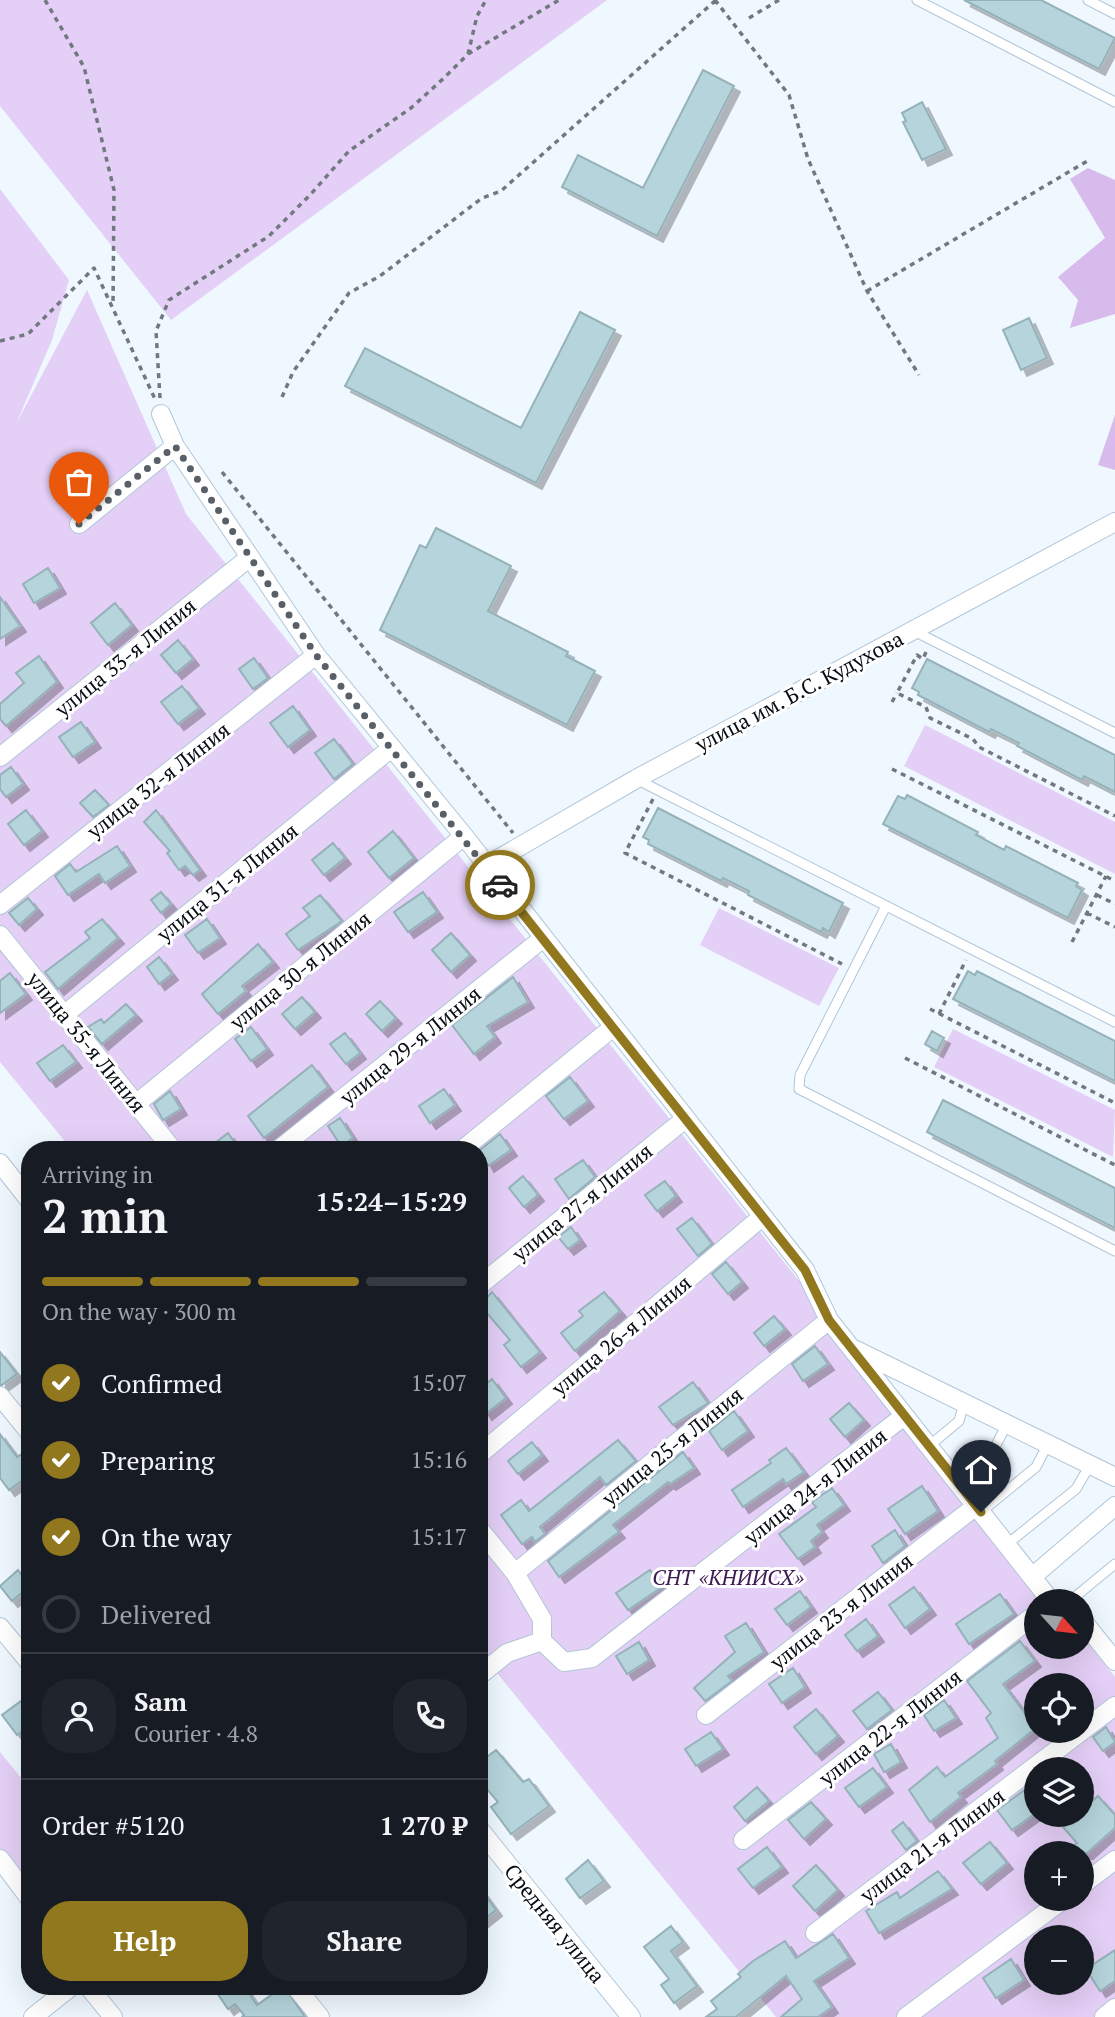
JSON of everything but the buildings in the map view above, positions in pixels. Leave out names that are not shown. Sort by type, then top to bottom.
[{"type":"street","points":[[161,414],[175,446],[316,655],[390,749],[464,836],[542,939],[805,1270],[829,1320],[1042,1589]]},
{"type":"street","points":[[79,524],[175,446]]},
{"type":"street","name":"улица им. Б.С. Кудухова","points":[[486,866],[636,779],[1115,522]]},
{"type":"street","name":"улица 33-я Линия","points":[[0,757],[250,557]]},
{"type":"street","name":"улица 32-я Линия","points":[[0,905],[316,655]]},
{"type":"street","name":"улица 31-я Линия","points":[[64,1015],[390,749]]},
{"type":"street","name":"улица 30-я Линия","points":[[136,1104],[464,836]]},
{"type":"street","name":"улица 35-я Линия","points":[[0,935],[166,1141]]},
{"type":"street","name":"улица 29-я Линия","points":[[289,1141],[542,939]]},
{"type":"street","points":[[473,1141],[612,1027]]},
{"type":"street","name":"улица 27-я Линия","points":[[488,1278],[685,1119]]},
{"type":"street","points":[[0,1163],[21,1190]]},
{"type":"street","name":"улица 26-я Линия","points":[[488,1447],[762,1217]]},
{"type":"street","name":"улица 25-я Линия","points":[[515,1573],[829,1320]]},
{"type":"street","points":[[850,1346],[1115,1477]]},
{"type":"street","points":[[0,1396],[21,1422]]},
{"type":"street","name":"улица 24-я Линия","points":[[542,1641],[564,1662],[592,1658],[905,1416]]},
{"type":"street","points":[[1032,1577],[1115,1506]]},
{"type":"street","name":"улица 23-я Линия","points":[[706,1715],[978,1509]]},
{"type":"street","points":[[488,1540],[515,1573],[542,1619],[542,1641],[507,1653],[488,1668]]},
{"type":"street","name":"улица 22-я Линия","points":[[743,1840],[1024,1623]]},
{"type":"street","points":[[0,1627],[21,1652]]},
{"type":"street","points":[[1094,1635],[1115,1661]]},
{"type":"street","name":"улица 21-я Линия","points":[[816,1933],[1115,1706]]},
{"type":"street","name":"Средняя улица","points":[[488,1840],[631,2017]]},
{"type":"street","points":[[0,1859],[21,1887]]},
{"type":"street","points":[[1094,1876],[1115,1860]]},
{"type":"street","points":[[906,2017],[1048,1911]]},
{"type":"street","points":[[33,2017],[61,1995]]},
{"type":"street","points":[[95,1995],[113,2017]]},
{"type":"street","points":[[302,1995],[320,2017]]},
{"type":"street","points":[[1104,2017],[1115,2008]]},
{"type":"lane","points":[[917,0],[1115,102]]},
{"type":"lane","points":[[1088,0],[1115,14]]},
{"type":"lane","points":[[912,631],[1115,733]]},
{"type":"lane","points":[[636,779],[1115,1022]]},
{"type":"lane","points":[[886,906],[800,1075],[799,1089],[1115,1251]]},
{"type":"lane","points":[[929,1446],[959,1421],[964,1403]]},
{"type":"lane","points":[[955,1479],[995,1447],[1007,1424]]},
{"type":"lane","points":[[978,1509],[1036,1467],[1048,1444]]},
{"type":"lane","points":[[1006,1545],[1076,1489],[1090,1465]]},
{"type":"lane","points":[[1085,1589],[1115,1564]]},
{"type":"path","points":[[45,0],[84,66],[114,190],[113,306]]},
{"type":"path","points":[[468,54],[477,16],[486,0]]},
{"type":"path","points":[[161,414],[156,331],[169,300],[185,287],[224,267],[269,236],[349,151],[411,108],[468,54],[559,0]]},
{"type":"path","points":[[282,397],[293,372],[349,293],[380,276],[482,198],[501,191],[715,0],[789,95],[808,159],[867,291],[919,375]]},
{"type":"path","points":[[749,18],[779,0]]},
{"type":"path","points":[[867,291],[1089,160]]},
{"type":"path","points":[[0,341],[28,334],[94,268],[161,414]]},
{"type":"path","points":[[222,472],[523,844]]},
{"type":"path","points":[[892,702],[916,655],[923,659],[932,641]]},
{"type":"path","points":[[897,692],[926,707],[930,718],[974,739],[979,747],[1115,816]]},
{"type":"path","points":[[892,769],[1115,881]]},
{"type":"path","points":[[654,796],[625,853],[853,969]]},
{"type":"path","points":[[1072,942],[1107,876]]},
{"type":"path","points":[[1097,895],[1115,904]]},
{"type":"path","points":[[1087,914],[1115,927]]},
{"type":"path","points":[[939,1014],[967,958]]},
{"type":"path","points":[[929,1009],[1115,1103]]},
{"type":"path","points":[[905,1058],[1115,1165]]},
{"type":"green space","points":[[0,0],[607,0],[171,320],[0,106]]},
{"type":"green space","name":"СНТ «КНИИСХ»","points":[[0,189],[69,280],[52,340],[16,424],[87,290],[186,514],[1045,1589],[1024,1589],[1024,1659],[1094,1659],[1094,1650],[1115,1677],[1115,2017],[776,2017],[488,1662],[488,1141],[65,1141],[0,1062]]},
{"type":"green space","points":[[925,725],[1115,822],[1115,874],[904,766]]},
{"type":"green space","points":[[719,908],[839,968],[819,1006],[700,945]]},
{"type":"green space","points":[[953,1029],[1115,1110],[1113,1157],[934,1067]]},
{"type":"green space","points":[[0,1752],[21,1778],[21,1875],[0,1849]]},
{"type":"shaded area","points":[[1088,168],[1115,180],[1115,314],[1070,328],[1078,300],[1058,277],[1105,238],[1070,179]]},
{"type":"shaded area","points":[[1115,415],[1115,470],[1098,465]]},
{"type":"way so far","points":[[79,524],[175,446],[316,655],[390,749],[464,836],[500,885]]},
{"type":"route","points":[[500,885],[805,1270],[829,1320],[981,1512]]}]
